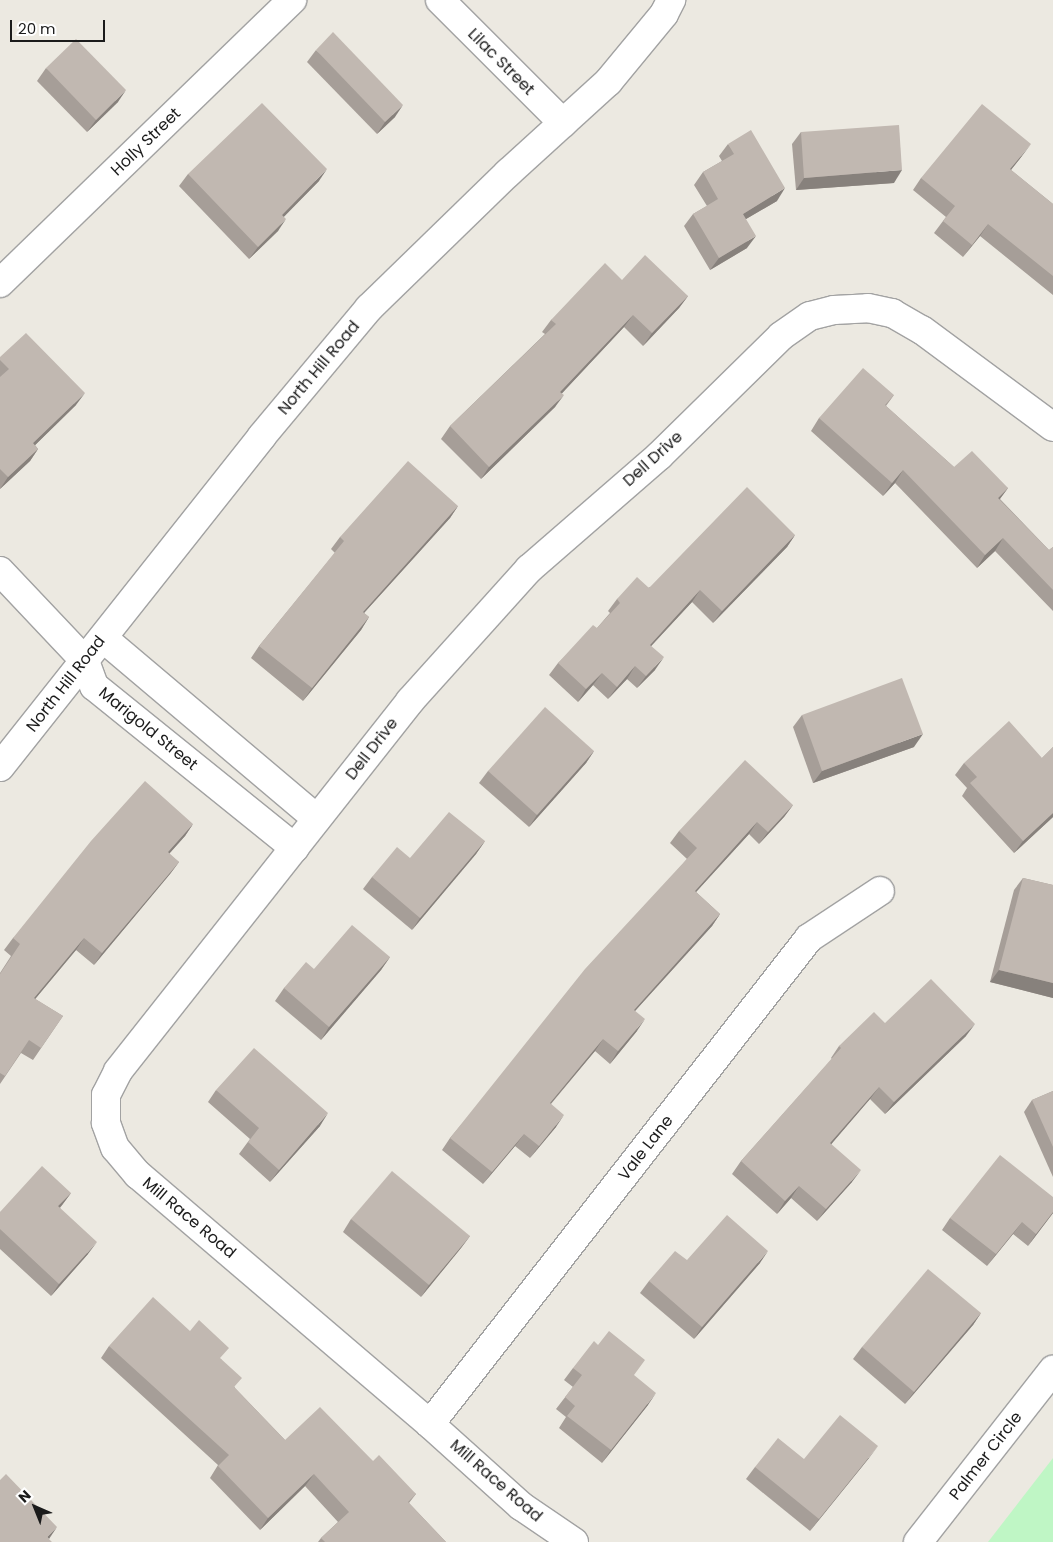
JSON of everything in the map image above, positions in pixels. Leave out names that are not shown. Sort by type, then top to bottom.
[{"type":"street","name":"Holly Street","points":[[0,283],[292,0]]},
{"type":"street","name":"Lilac Street","points":[[440,0],[563,123]]},
{"type":"street","name":"North Hill Road","points":[[0,767],[262,436],[369,308],[608,82],[664,14],[672,0]]},
{"type":"street","name":"Dell Drive","points":[[317,819],[410,701],[529,569],[659,456],[781,336],[810,316],[834,310],[868,308],[892,312],[922,330],[1053,427]]},
{"type":"street","name":"Marigold Street","points":[[0,571],[85,661],[94,686],[295,848]]},
{"type":"street","points":[[103,638],[317,819]]},
{"type":"street","name":"Mill Race Road","points":[[317,819],[118,1072],[106,1095],[106,1123],[115,1148],[138,1175],[430,1424],[521,1506],[574,1542]]},
{"type":"street","name":"Vale Lane","points":[[430,1424],[809,938],[880,891]]},
{"type":"street","name":"Palmer Circle","points":[[918,1542],[1053,1370]]},
{"type":"green space","points":[[1053,1458],[1053,1542],[988,1542]]},
{"type":"building","points":[[333,32],[403,105],[385,122],[316,50]]},
{"type":"building","points":[[76,39],[126,90],[96,120],[46,68]]},
{"type":"building","points":[[262,103],[327,169],[282,215],[286,219],[258,247],[188,174]]},
{"type":"building","points":[[982,104],[1031,144],[1010,169],[1053,204],[1053,276],[988,224],[972,245],[943,221],[955,206],[921,178]]},
{"type":"building","points":[[899,125],[902,170],[804,178],[801,132]]},
{"type":"building","points":[[751,130],[785,188],[743,214],[756,236],[719,258],[693,214],[718,199],[703,172],[734,154],[728,144]]},
{"type":"building","points":[[645,255],[688,296],[652,333],[633,315],[560,392],[564,395],[489,467],[450,426],[556,324],[551,320],[605,263],[622,280]]},
{"type":"building","points":[[26,333],[85,393],[33,443],[38,449],[8,477],[0,469],[0,377],[9,369],[0,360],[0,357]]},
{"type":"building","points":[[863,368],[894,395],[885,405],[954,467],[972,451],[1008,488],[998,498],[1049,550],[1053,547],[1053,590],[1003,538],[985,555],[903,470],[892,483],[819,418]]},
{"type":"building","points":[[408,461],[458,506],[363,612],[369,617],[312,688],[259,646],[344,541],[340,537]]},
{"type":"building","points":[[747,487],[795,535],[722,611],[700,590],[650,645],[664,657],[646,676],[635,666],[617,687],[602,673],[586,689],[558,663],[593,625],[597,628],[620,603],[617,599],[637,577],[649,588]]},
{"type":"building","points":[[902,678],[923,734],[822,771],[802,715]]},
{"type":"building","points":[[545,707],[594,751],[537,815],[488,771]]},
{"type":"building","points":[[1009,721],[1042,758],[1053,747],[1053,813],[1023,841],[970,783],[977,777],[964,763]]},
{"type":"building","points":[[745,760],[793,805],[768,832],[757,822],[695,891],[720,914],[634,1010],[645,1019],[618,1051],[603,1039],[550,1103],[564,1115],[539,1146],[524,1134],[492,1172],[450,1138],[585,969],[697,848],[679,831]]},
{"type":"building","points":[[145,781],[193,824],[168,852],[179,862],[102,953],[84,938],[34,998],[63,1016],[41,1048],[29,1040],[5,1076],[0,1073],[0,974],[20,944],[13,938],[91,841]]},
{"type":"building","points":[[449,812],[485,841],[420,918],[372,877],[397,847],[410,858]]},
{"type":"building","points":[[1023,878],[1053,885],[1053,983],[999,970]]},
{"type":"building","points":[[352,925],[390,957],[329,1027],[284,988],[306,962],[314,969]]},
{"type":"building","points":[[931,979],[975,1024],[894,1102],[879,1087],[830,1143],[861,1170],[826,1209],[799,1186],[785,1201],[741,1161],[841,1048],[839,1046],[874,1012],[885,1023]]},
{"type":"building","points":[[254,1048],[328,1113],[279,1170],[248,1142],[259,1128],[216,1090]]},
{"type":"building","points":[[1053,1091],[1053,1147],[1032,1100]]},
{"type":"building","points":[[1000,1155],[1053,1197],[1053,1212],[1036,1234],[1022,1222],[996,1254],[950,1218]]},
{"type":"building","points":[[42,1166],[71,1193],[58,1206],[97,1242],[59,1284],[0,1229],[0,1212]]},
{"type":"building","points":[[392,1171],[470,1236],[429,1285],[351,1219]]},
{"type":"building","points":[[727,1215],[768,1251],[702,1327],[649,1281],[675,1251],[687,1260]]},
{"type":"building","points":[[928,1269],[981,1313],[914,1392],[862,1347]]},
{"type":"building","points":[[153,1297],[190,1331],[199,1320],[229,1348],[220,1358],[242,1378],[234,1387],[285,1440],[320,1407],[373,1461],[379,1455],[416,1494],[408,1502],[446,1542],[325,1542],[321,1538],[349,1512],[314,1474],[268,1518],[218,1466],[229,1455],[109,1346]]},
{"type":"building","points":[[609,1331],[645,1360],[634,1375],[656,1393],[611,1450],[567,1416],[575,1406],[565,1397],[582,1375],[573,1368],[594,1341],[598,1345]]},
{"type":"building","points":[[840,1415],[878,1446],[819,1519],[755,1467],[778,1438],[804,1459]]},
{"type":"building","points":[[6,1474],[57,1527],[47,1537],[52,1542],[0,1542],[0,1480]]}]
